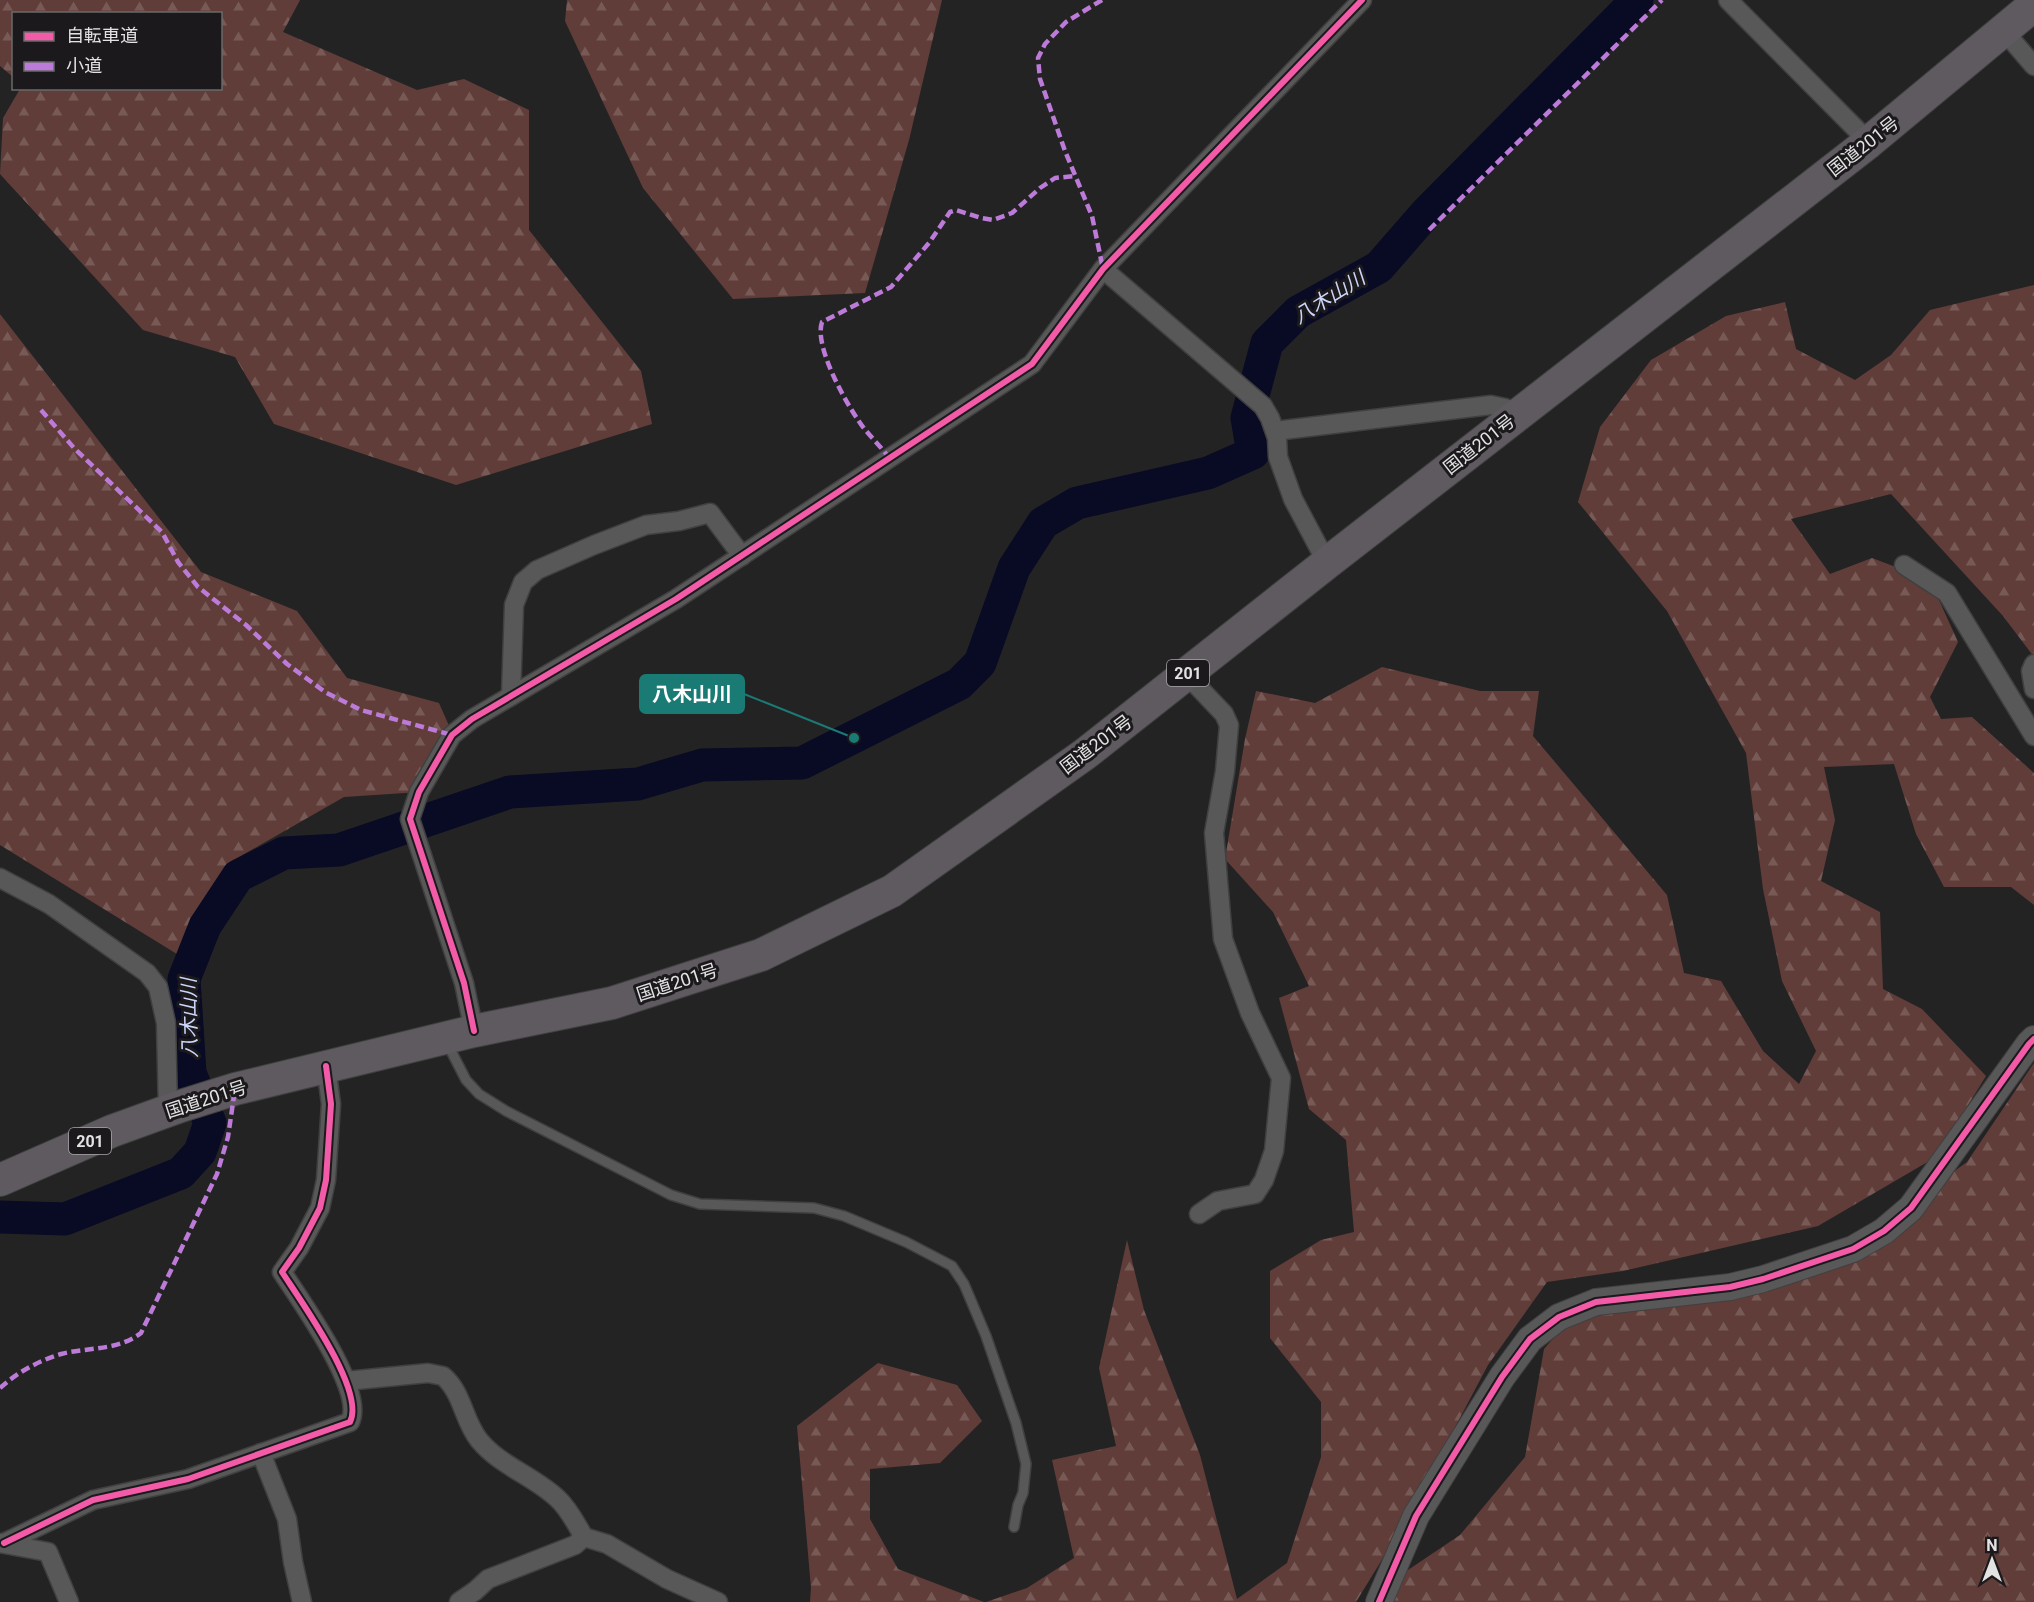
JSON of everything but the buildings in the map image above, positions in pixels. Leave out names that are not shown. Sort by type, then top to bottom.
[{"type":"highway","name":"国道201号","points":[[0,1180],[112,1131],[174,1108],[254,1083],[459,1035],[612,1003],[760,955],[892,891],[1085,754],[1869,142],[2034,5]]},
{"type":"street","points":[[459,1035],[464,983],[412,826],[419,792],[452,735],[472,719],[676,599],[1032,364],[1103,269],[1362,0]]},
{"type":"street","points":[[1728,0],[1869,142]]},
{"type":"street","points":[[2004,31],[2034,66]]},
{"type":"street","points":[[1103,269],[1239,388],[1263,406],[1275,431],[1278,457],[1293,499],[1327,563]]},
{"type":"street","points":[[1275,431],[1491,405],[1518,414]]},
{"type":"street","points":[[511,696],[514,604],[523,582],[537,570],[646,525],[679,521],[710,513],[742,556]]},
{"type":"street","points":[[1904,565],[1947,593],[2034,736]]},
{"type":"street","points":[[2034,664],[2031,671],[2034,689]]},
{"type":"street","points":[[1186,674],[1224,714],[1229,725],[1225,771],[1214,833],[1223,939],[1250,1013],[1281,1078],[1274,1151],[1264,1180],[1255,1194],[1218,1201],[1198,1214]]},
{"type":"street","points":[[0,878],[49,904],[147,973],[158,987],[166,1023],[174,1108]]},
{"type":"street","points":[[1379,1602],[1416,1516],[1502,1377],[1530,1339],[1559,1317],[1596,1302],[1730,1287],[1763,1279],[1853,1249],[1884,1231],[1911,1208],[2034,1039]]},
{"type":"street","points":[[2,1543],[93,1500],[188,1479],[350,1422],[353,1408],[340,1365],[282,1272],[299,1248],[320,1208],[326,1180],[331,1104],[326,1066]]},
{"type":"street","points":[[346,1381],[428,1373],[443,1376],[457,1393],[479,1441],[494,1455],[557,1498],[584,1537],[607,1544],[667,1579],[718,1602]]},
{"type":"street","points":[[261,1453],[287,1519],[302,1602]]},
{"type":"street","points":[[459,1602],[488,1579],[575,1545],[584,1537]]},
{"type":"street","points":[[2,1543],[48,1552],[69,1602]]},
{"type":"lane","points":[[459,1035],[466,1080],[479,1094],[506,1111],[671,1195],[700,1204],[814,1208],[844,1216],[896,1238],[952,1266],[964,1284],[986,1336],[1019,1433],[1026,1464],[1023,1493],[1014,1527]]},
{"type":"green space","points":[[0,0],[300,0],[283,32],[417,90],[464,79],[529,110],[529,230],[641,371],[652,424],[456,485],[274,424],[235,357],[143,330],[0,174],[3,118],[19,90],[222,90],[222,12],[12,12],[12,76],[0,66]]},
{"type":"green space","points":[[567,0],[942,0],[909,140],[865,293],[733,299],[643,188],[565,21]]},
{"type":"green space","points":[[2034,285],[2034,657],[2003,616],[1891,494],[1791,519],[1830,574],[1872,558],[1930,580],[1958,642],[1930,697],[1941,719],[1972,717],[2034,773],[2034,905],[2011,887],[1944,887],[1916,834],[1894,764],[1824,767],[1835,820],[1821,881],[1880,912],[1883,989],[1922,1009],[1986,1076],[1936,1157],[1818,1226],[1623,1271],[1547,1282],[1488,1365],[1402,1527],[1356,1602],[986,1602],[1027,1588],[1074,1558],[1052,1460],[1116,1446],[1099,1368],[1127,1240],[1144,1310],[1200,1455],[1237,1599],[1287,1563],[1321,1457],[1321,1402],[1270,1338],[1270,1271],[1321,1240],[1354,1232],[1346,1140],[1309,1109],[1279,998],[1309,986],[1273,912],[1225,859],[1245,739],[1256,691],[1315,703],[1382,667],[1480,691],[1539,691],[1533,736],[1667,895],[1684,973],[1721,981],[1763,1051],[1799,1084],[1816,1051],[1782,981],[1763,889],[1746,753],[1667,611],[1578,502],[1600,427],[1651,360],[1726,316],[1785,302],[1796,349],[1855,380],[1891,355],[1930,310]]},
{"type":"green space","points":[[0,314],[201,572],[297,611],[347,678],[439,703],[450,728],[420,792],[344,797],[232,861],[185,959],[0,845]]},
{"type":"green space","points":[[2034,1063],[2034,1602],[1384,1602],[1402,1574],[1460,1535],[1525,1457],[1544,1349],[1583,1304],[1824,1265],[1967,1162]]},
{"type":"green space","points":[[878,1363],[957,1385],[982,1421],[940,1463],[870,1469],[870,1519],[898,1569],[984,1602],[810,1602],[811,1588],[797,1426]]},
{"type":"waterway","name":"八木山川","points":[[0,1217],[65,1219],[181,1173],[200,1152],[210,1123],[190,1073],[184,979],[205,926],[238,876],[284,853],[339,850],[510,792],[638,784],[702,765],[802,763],[959,684],[980,663],[1014,568],[1043,523],[1077,503],[1208,473],[1253,453],[1247,418],[1267,343],[1298,312],[1379,267],[1426,213],[1637,0]]},
{"type":"marked path","points":[[1102,0],[1066,22],[1045,44],[1038,58],[1040,79],[1065,151],[1092,216],[1103,269]]},
{"type":"marked path","points":[[1429,230],[1662,0]]},
{"type":"marked path","points":[[890,459],[852,411],[838,386],[822,344],[822,322],[891,287],[929,243],[950,212],[956,210],[993,220],[1012,213],[1055,178],[1075,176]]},
{"type":"marked path","points":[[41,410],[74,448],[162,532],[178,562],[198,587],[246,625],[287,664],[325,692],[361,710],[452,735]]},
{"type":"marked path","points":[[0,1388],[21,1372],[44,1360],[61,1354],[113,1346],[141,1333],[217,1174],[228,1137],[235,1089]]},
{"type":"cycle path","points":[[474,1031],[464,983],[410,819],[419,792],[452,735],[472,719],[676,599],[1032,364],[1103,269],[1362,0]]},
{"type":"cycle path","points":[[1379,1602],[1416,1516],[1502,1377],[1530,1339],[1559,1317],[1596,1302],[1730,1287],[1763,1279],[1853,1249],[1884,1231],[1911,1208],[2034,1039]]},
{"type":"cycle path","points":[[4,1543],[93,1500],[188,1479],[350,1422],[352,1408],[349,1389],[340,1368],[316,1324],[282,1272],[299,1248],[320,1208],[326,1180],[331,1104],[326,1066]]},
{"type":"place","name":"八木山川","points":[[854,738]]}]
